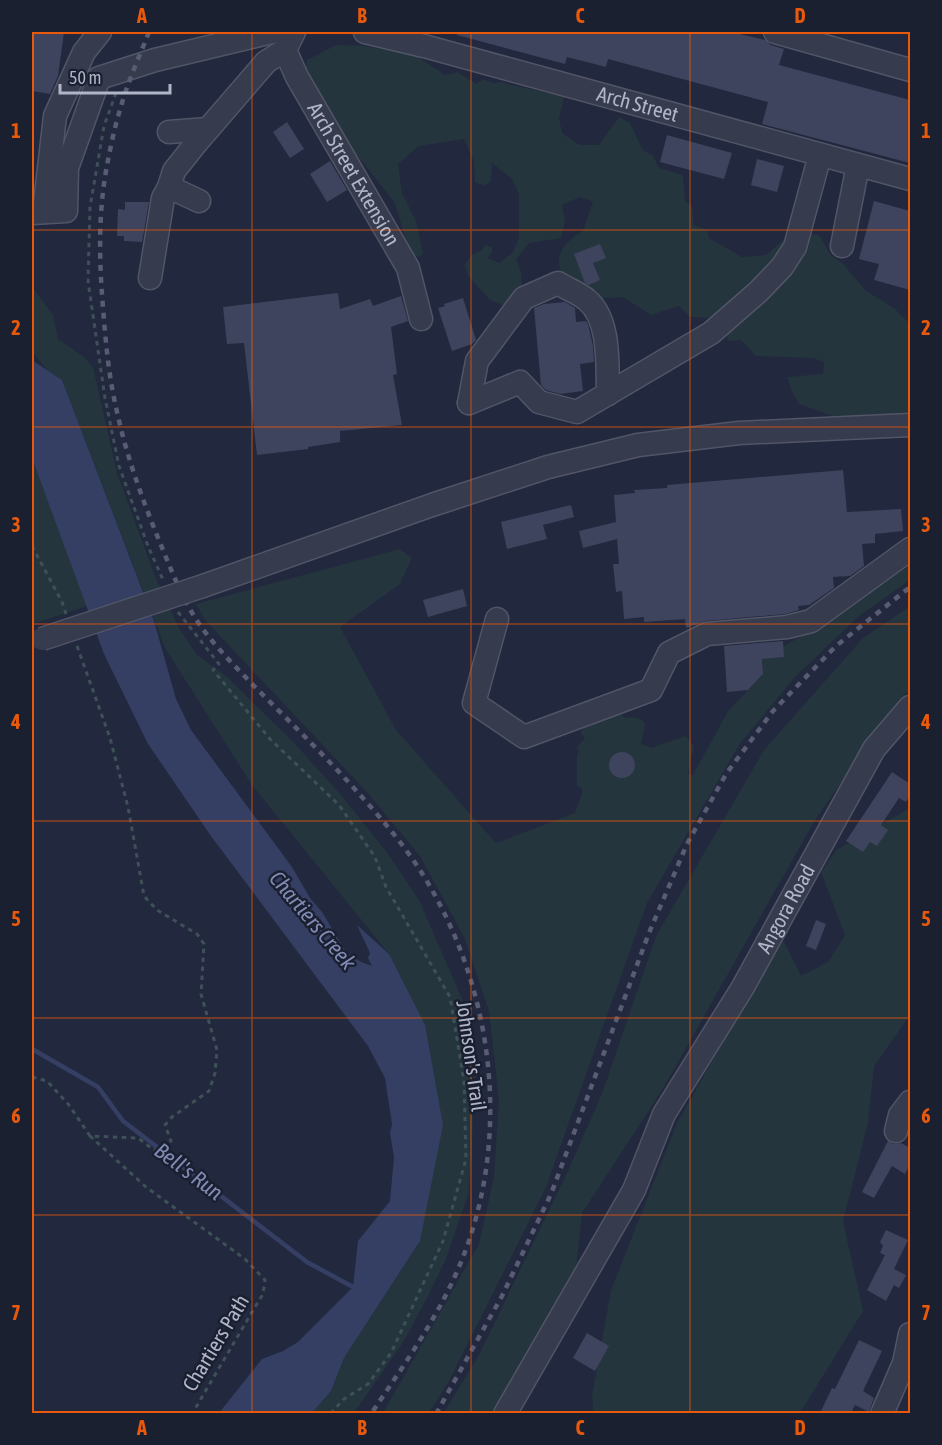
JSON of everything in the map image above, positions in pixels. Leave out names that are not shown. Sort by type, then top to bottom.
[{"type":"street","points":[[47,212],[55,116],[84,52],[100,32]]},
{"type":"street","name":"Arch Street","points":[[365,32],[426,39],[820,155],[910,179]]},
{"type":"street","points":[[775,32],[910,70]]},
{"type":"street","points":[[47,212],[67,168],[99,78],[155,60],[284,38]]},
{"type":"street","points":[[150,278],[163,198],[170,187],[174,171],[284,38]]},
{"type":"street","name":"Arch Street Extension","points":[[284,38],[297,77],[408,268],[421,319]]},
{"type":"street","points":[[169,132],[208,129]]},
{"type":"street","points":[[608,394],[607,342],[600,321],[588,301],[558,284],[524,298],[477,362],[469,402],[520,382],[539,402],[577,412],[608,394],[711,333],[758,292],[782,267],[795,247],[820,155]]},
{"type":"street","points":[[842,246],[858,165]]},
{"type":"street","points":[[170,187],[199,201]]},
{"type":"street","points":[[37,641],[527,474],[638,446],[739,433],[910,425]]},
{"type":"street","points":[[497,620],[474,703],[524,737],[651,690],[669,653],[707,634],[787,627],[811,621],[910,549]]},
{"type":"street","name":"Angora Road","points":[[505,1413],[634,1190],[664,1114],[743,987],[874,749],[910,707]]},
{"type":"street","points":[[896,1131],[900,1115],[910,1102]]},
{"type":"street","points":[[882,1413],[904,1363],[910,1334]]},
{"type":"path","points":[[124,70],[104,126],[90,207],[88,281],[105,398],[119,466],[148,546],[165,584]]},
{"type":"path","points":[[32,546],[66,614]]},
{"type":"path","name":"Johnson's Trail","points":[[174,604],[178,613],[219,664],[213,670],[270,739],[339,805],[375,857],[386,887],[450,997],[462,1071],[466,1159],[443,1240],[391,1353],[368,1384],[344,1399],[330,1413]]},
{"type":"path","points":[[32,1077],[47,1081],[69,1105],[90,1136],[138,1138],[154,1150],[171,1141],[165,1125],[209,1091],[215,1073],[217,1050],[201,994],[204,944],[197,934],[157,910],[144,896],[128,807],[113,749],[74,636]]},
{"type":"path","name":"Chartiers Path","points":[[90,1136],[146,1187],[245,1259],[265,1280],[262,1294],[255,1307],[192,1413]]},
{"type":"shaded area","points":[[336,45],[364,46],[415,55],[445,75],[458,72],[476,84],[483,79],[564,97],[559,118],[562,133],[579,145],[599,145],[619,117],[630,123],[643,150],[653,156],[659,168],[683,175],[685,201],[692,206],[694,225],[707,230],[709,238],[742,257],[766,255],[792,232],[819,235],[830,254],[844,265],[865,290],[895,309],[910,324],[910,413],[835,417],[799,404],[787,377],[823,374],[824,362],[813,358],[756,356],[741,340],[728,341],[725,330],[731,307],[711,318],[690,317],[679,306],[651,315],[623,297],[592,299],[568,280],[559,266],[560,253],[572,238],[583,231],[593,202],[580,197],[562,205],[565,221],[561,238],[529,243],[516,260],[521,271],[522,288],[504,306],[490,300],[468,276],[465,264],[485,245],[492,247],[492,253],[487,258],[499,263],[512,253],[519,238],[519,194],[512,179],[492,163],[491,181],[484,186],[475,182],[474,161],[464,139],[419,146],[398,164],[402,193],[416,221],[423,253],[419,257],[412,254],[395,203],[357,155],[344,143],[304,71],[307,60]]},
{"type":"shaded area","points":[[32,287],[53,315],[58,339],[84,357],[93,367],[117,473],[156,579],[179,628],[197,655],[226,676],[296,745],[342,796],[386,851],[419,900],[463,1001],[473,1098],[472,1157],[468,1195],[446,1259],[427,1298],[404,1341],[354,1413],[312,1413],[331,1391],[344,1358],[419,1243],[389,954],[252,785],[165,648],[62,380],[47,370],[32,351]]},
{"type":"shaded area","points":[[32,458],[87,606],[32,624]]},
{"type":"shaded area","points":[[400,549],[412,558],[400,584],[340,627],[396,730],[496,843],[575,813],[583,790],[577,785],[577,754],[579,752],[577,747],[585,738],[580,732],[593,720],[620,713],[624,717],[641,719],[645,724],[641,744],[651,748],[686,736],[694,746],[688,774],[693,775],[728,711],[763,674],[762,659],[808,632],[910,557],[910,580],[859,616],[794,678],[739,745],[647,903],[546,1187],[449,1381],[429,1413],[383,1413],[479,1244],[494,1177],[499,1100],[489,1011],[464,937],[420,856],[366,791],[205,620],[196,604]]},
{"type":"shaded area","points":[[910,606],[910,692],[903,695],[815,820],[664,1087],[582,1213],[575,1278],[491,1413],[443,1414],[479,1355],[567,1173],[603,1091],[656,936],[764,750],[862,639]]},
{"type":"shaded area","points":[[910,808],[910,1015],[874,1066],[868,1123],[843,1221],[863,1311],[800,1413],[594,1413],[592,1396],[611,1290],[677,1123],[782,938],[801,976],[828,962],[845,935],[821,872],[836,850]]},
{"type":"water","name":"Chartiers Creek","points":[[32,360],[62,380],[154,621],[176,699],[191,730],[292,867],[346,952],[372,966],[368,958],[370,953],[357,925],[389,954],[425,1025],[443,1125],[420,1241],[344,1358],[331,1391],[312,1413],[219,1413],[262,1359],[298,1342],[353,1287],[358,1241],[390,1201],[394,1157],[385,1078],[368,1046],[211,836],[148,744],[104,654],[32,458]]},
{"type":"building","points":[[32,32],[64,32],[58,76],[50,94],[32,91]]},
{"type":"building","points":[[457,32],[731,32],[765,40],[771,45],[784,49],[779,65],[910,100],[910,163],[762,124],[768,102],[608,59],[606,67],[567,57],[565,64],[457,35]]},
{"type":"building","points":[[287,122],[304,149],[290,158],[273,132]]},
{"type":"building","points":[[667,135],[732,153],[724,179],[660,162]]},
{"type":"building","points":[[757,159],[784,166],[777,192],[751,185]]},
{"type":"building","points":[[330,161],[347,190],[327,202],[310,174]]},
{"type":"building","points":[[874,201],[910,211],[910,290],[874,280],[879,264],[859,259]]},
{"type":"building","points":[[125,202],[149,202],[142,242],[124,241],[124,236],[117,236],[118,209],[125,210]]},
{"type":"building","points":[[600,244],[606,258],[593,263],[600,280],[589,285],[585,283],[574,254]]},
{"type":"building","points":[[338,293],[340,309],[370,299],[373,306],[401,296],[408,321],[391,327],[397,374],[393,375],[402,425],[340,431],[340,442],[308,447],[308,449],[257,455],[244,343],[227,344],[223,307]]},
{"type":"building","points":[[463,298],[476,340],[472,344],[452,351],[438,308]]},
{"type":"building","points":[[565,302],[575,308],[576,322],[586,321],[588,324],[594,362],[580,364],[583,391],[560,394],[546,390],[541,385],[534,308],[544,304]]},
{"type":"building","points":[[843,470],[847,512],[901,509],[903,531],[875,534],[875,543],[862,544],[864,566],[850,576],[833,577],[834,588],[809,605],[798,606],[799,610],[785,614],[706,621],[686,628],[685,619],[644,622],[644,617],[624,619],[622,591],[616,592],[613,564],[619,564],[617,539],[583,548],[579,531],[616,522],[614,495],[635,493],[634,490],[667,488],[667,485]]},
{"type":"building","points":[[571,505],[574,517],[543,525],[547,539],[507,549],[501,522]]},
{"type":"building","points":[[463,589],[467,606],[428,617],[423,600]]},
{"type":"building","points":[[783,641],[784,657],[762,659],[763,674],[748,690],[727,692],[724,646]]},
{"type":"building","points":[[622,752],[632,755],[635,765],[632,775],[622,778],[612,775],[609,765],[612,755]]},
{"type":"building","points":[[892,772],[910,784],[910,795],[906,802],[899,798],[881,825],[888,830],[877,846],[870,842],[863,852],[846,841]]},
{"type":"building","points":[[816,920],[826,924],[816,950],[806,946]]},
{"type":"building","points":[[888,1141],[893,1144],[901,1143],[910,1148],[910,1164],[905,1174],[892,1166],[874,1198],[862,1192]]},
{"type":"building","points":[[886,1230],[908,1240],[894,1269],[906,1275],[899,1288],[894,1285],[886,1301],[867,1290],[885,1255],[880,1253],[883,1246],[880,1242]]},
{"type":"building","points":[[587,1333],[609,1346],[595,1371],[573,1358]]},
{"type":"building","points":[[859,1340],[882,1351],[863,1391],[874,1398],[869,1412],[855,1405],[851,1413],[820,1413],[832,1388],[835,1389]]},
{"type":"waterway","name":"Bell's Run","points":[[32,1049],[98,1087],[123,1121],[307,1262],[353,1287]]},
{"type":"railway","points":[[149,32],[119,111],[104,186],[100,232],[102,294],[109,371],[122,431],[135,476],[177,583],[191,611],[205,631],[238,669],[363,798],[424,876],[454,935],[471,982],[483,1031],[489,1080],[490,1130],[484,1180],[473,1229],[455,1276],[437,1312],[371,1414]]},
{"type":"railway","points":[[436,1414],[502,1296],[551,1194],[649,933],[687,844],[726,774],[773,711],[835,647],[910,587]]}]
